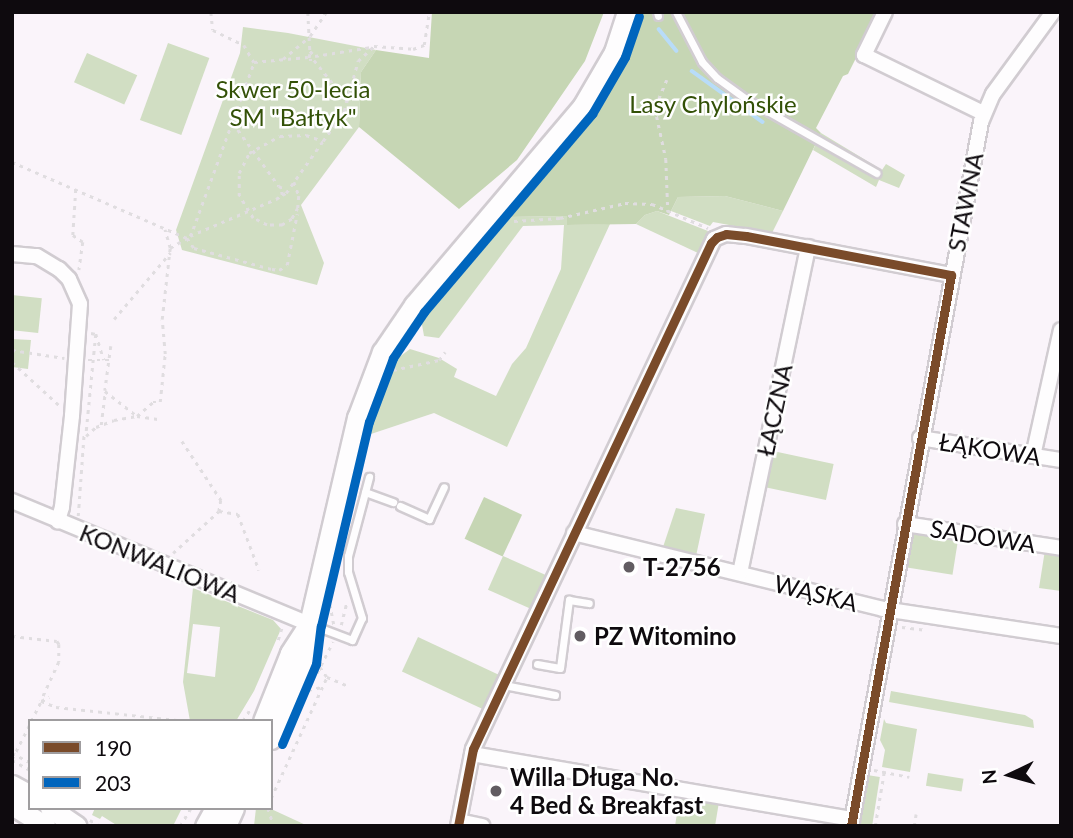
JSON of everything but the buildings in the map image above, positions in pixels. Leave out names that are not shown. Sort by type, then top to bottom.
[{"type":"main road","points":[[273,734],[304,660],[309,624],[357,418],[382,352],[414,305],[588,98],[614,52],[627,12]]},
{"type":"main road","points":[[264,719],[290,653],[309,624]]},
{"type":"main road","points":[[12,785],[28,794]]},
{"type":"main road","points":[[12,805],[45,826]]},
{"type":"main road","points":[[53,810],[77,826]]},
{"type":"main road","points":[[205,826],[214,810]]},
{"type":"main road","points":[[226,826],[233,810]]},
{"type":"street","points":[[886,12],[864,55],[984,113]]},
{"type":"street","name":"STAWNA","points":[[851,823],[920,438],[984,113],[1004,78],[1053,12]]},
{"type":"street","points":[[482,826],[458,823],[472,754],[714,233],[808,247],[951,275]]},
{"type":"street","name":"ŁĄCZNA","points":[[740,573],[808,247]]},
{"type":"street","points":[[12,254],[46,260],[69,279],[80,304],[78,359],[62,507],[58,521]]},
{"type":"street","points":[[1033,456],[1061,330]]},
{"type":"street","name":"ŁĄKOWA","points":[[920,438],[1061,460]]},
{"type":"street","name":"KONWALIOWA","points":[[12,501],[309,624]]},
{"type":"street","name":"SADOWA","points":[[905,524],[1061,548]]},
{"type":"street","name":"WĄSKA","points":[[574,533],[890,610],[1061,636]]},
{"type":"street","points":[[472,754],[851,823]]},
{"type":"lane","points":[[676,12],[702,62],[717,78],[746,99],[876,173]]},
{"type":"lane","points":[[309,624],[352,640],[362,618],[348,556],[369,477]]},
{"type":"lane","points":[[365,492],[429,519],[444,487]]},
{"type":"lane","points":[[537,664],[560,668],[569,600],[589,603]]},
{"type":"lane","points":[[503,685],[555,695]]},
{"type":"path","points":[[188,237],[254,62],[244,45],[213,30],[211,12]]},
{"type":"path","points":[[308,12],[309,55]]},
{"type":"path","points":[[283,59],[310,36],[326,12]]},
{"type":"path","points":[[309,55],[315,58],[374,46],[413,49],[424,45],[429,12]]},
{"type":"path","points":[[114,319],[170,251],[188,237],[282,195],[344,111],[356,64],[374,46]]},
{"type":"path","points":[[254,62],[309,55],[315,58],[347,101]]},
{"type":"path","points":[[667,80],[655,108],[666,159],[668,212]]},
{"type":"path","points":[[233,122],[281,189],[282,195]]},
{"type":"path","points":[[299,208],[292,219],[276,226],[260,222],[247,212],[239,196],[237,181],[241,166],[253,150],[266,141],[286,135],[306,135],[323,141]]},
{"type":"path","points":[[12,162],[164,230],[188,237],[194,248],[279,270],[287,265],[299,208],[299,196],[294,182]]},
{"type":"path","points":[[76,189],[73,235],[83,242],[76,295]]},
{"type":"path","points":[[281,189],[286,190]]},
{"type":"path","points":[[514,221],[560,218],[625,203],[652,204],[714,233]]},
{"type":"path","points":[[137,416],[153,402],[160,402],[165,354],[162,319],[170,251],[164,230]]},
{"type":"path","points":[[80,330],[96,334]]},
{"type":"path","points":[[96,334],[104,360]]},
{"type":"path","points":[[76,529],[96,334]]},
{"type":"path","points":[[101,425],[111,346]]},
{"type":"path","points":[[12,349],[78,359]]},
{"type":"path","points":[[389,371],[439,360],[445,352]]},
{"type":"path","points":[[95,360],[109,360]]},
{"type":"path","points":[[12,362],[72,416]]},
{"type":"path","points":[[106,391],[137,416]]},
{"type":"path","points":[[86,436],[101,425],[137,416],[158,419]]},
{"type":"path","points":[[173,553],[219,511],[221,500],[181,441]]},
{"type":"path","points":[[219,511],[238,514],[259,570]]},
{"type":"path","points":[[341,629],[353,587]]},
{"type":"path","points":[[898,627],[925,631],[926,622]]},
{"type":"path","points":[[12,636],[57,639],[59,662],[32,719]]},
{"type":"path","points":[[333,641],[321,667],[327,677],[346,685]]},
{"type":"path","points":[[273,794],[327,677]]},
{"type":"path","points":[[304,691],[322,687]]},
{"type":"path","points":[[41,701],[49,696]]},
{"type":"path","points":[[41,701],[56,707],[169,719]]},
{"type":"path","points":[[28,727],[12,760],[28,769]]},
{"type":"path","points":[[868,769],[909,777]]},
{"type":"path","points":[[875,826],[884,772]]},
{"type":"path","points":[[180,826],[189,810]]},
{"type":"path","points":[[914,826],[916,814]]},
{"type":"green space","name":"Lasy Chylońskie","points":[[432,12],[604,12],[585,61],[517,160],[459,209],[359,127],[361,72],[376,50],[429,58]]},
{"type":"green space","name":"Lasy Chylońskie","points":[[637,12],[879,12],[848,74],[843,76],[816,128],[821,133],[783,211],[725,196],[678,197],[669,215],[657,211],[645,215],[636,224],[567,225],[567,216],[505,217],[601,95],[621,60]]},
{"type":"green space","name":"Skwer 50-lecia SM \"Bałtyk\"","points":[[243,27],[376,50],[361,72],[359,127],[301,205],[324,263],[317,285],[182,250],[176,230],[240,53]]},
{"type":"green space","points":[[168,43],[209,58],[181,135],[140,120]]},
{"type":"green space","points":[[87,53],[137,75],[124,105],[74,82]]},
{"type":"green space","points":[[821,133],[882,170],[886,164],[905,175],[899,188],[879,180],[876,187],[813,150]]},
{"type":"green space","points":[[725,196],[783,211],[772,233],[713,222],[710,226],[671,211],[678,197]]},
{"type":"green space","points":[[657,211],[708,231],[698,253],[636,224],[645,215]]},
{"type":"green space","points":[[567,216],[567,225],[610,224],[507,447],[434,413],[365,436],[394,361],[410,349],[439,358],[457,369],[454,377],[496,396],[512,364],[526,348],[561,269],[564,225],[523,226],[439,338],[424,336],[421,319],[431,302],[505,217]]},
{"type":"green space","points":[[12,295],[42,298],[38,333],[12,330]]},
{"type":"green space","points":[[12,339],[31,340],[28,369],[12,367]]},
{"type":"green space","points":[[773,451],[834,464],[826,500],[765,487]]},
{"type":"green space","points":[[484,497],[522,515],[503,556],[465,539]]},
{"type":"green space","points":[[676,508],[705,514],[696,556],[663,547]]},
{"type":"green space","points":[[913,530],[958,537],[952,575],[907,568]]},
{"type":"green space","points":[[1045,550],[1061,552],[1061,591],[1039,588]]},
{"type":"green space","points":[[503,556],[547,576],[532,609],[488,590]]},
{"type":"green space","points":[[193,588],[273,620],[281,629],[254,691],[237,719],[190,719],[183,682]],"holes":[[[193,624],[220,627],[215,677],[187,673]]]},
{"type":"green space","points":[[418,637],[501,676],[485,710],[402,671]]},
{"type":"green space","points":[[891,691],[1025,715],[1033,720],[1034,728],[889,702]]},
{"type":"green space","points":[[884,719],[886,723],[917,729],[910,772],[882,767],[885,750],[880,740]]},
{"type":"green space","points":[[928,773],[964,779],[962,791],[926,786]]},
{"type":"green space","points":[[867,775],[880,777],[872,826],[859,826]]},
{"type":"green space","points":[[680,795],[719,802],[715,826],[675,826]]},
{"type":"green space","points":[[94,810],[181,810],[173,826],[118,826],[102,816],[100,819],[92,815]]},
{"type":"green space","points":[[256,810],[273,810],[308,826],[254,826]]},
{"type":"waterway","points":[[659,29],[677,51]]},
{"type":"waterway","points":[[692,71],[763,122]]},
{"type":"transit line","name":"203","points":[[282,744],[316,664],[321,626],[369,422],[393,358],[424,312],[592,114],[625,57],[639,16]]},
{"type":"transit line","name":"190","points":[[717,237],[726,234],[746,236],[951,275]]},
{"type":"transit line","name":"190","points":[[458,826],[473,749],[711,243],[717,237]]},
{"type":"transit line","name":"190","points":[[851,826],[951,275]]},
{"type":"place","name":"T-2756","points":[[629,567]]},
{"type":"place","name":"PZ Witomino","points":[[580,636]]},
{"type":"place","name":"Willa Długa No. 4 Bed & Breakfast","points":[[496,791]]}]
